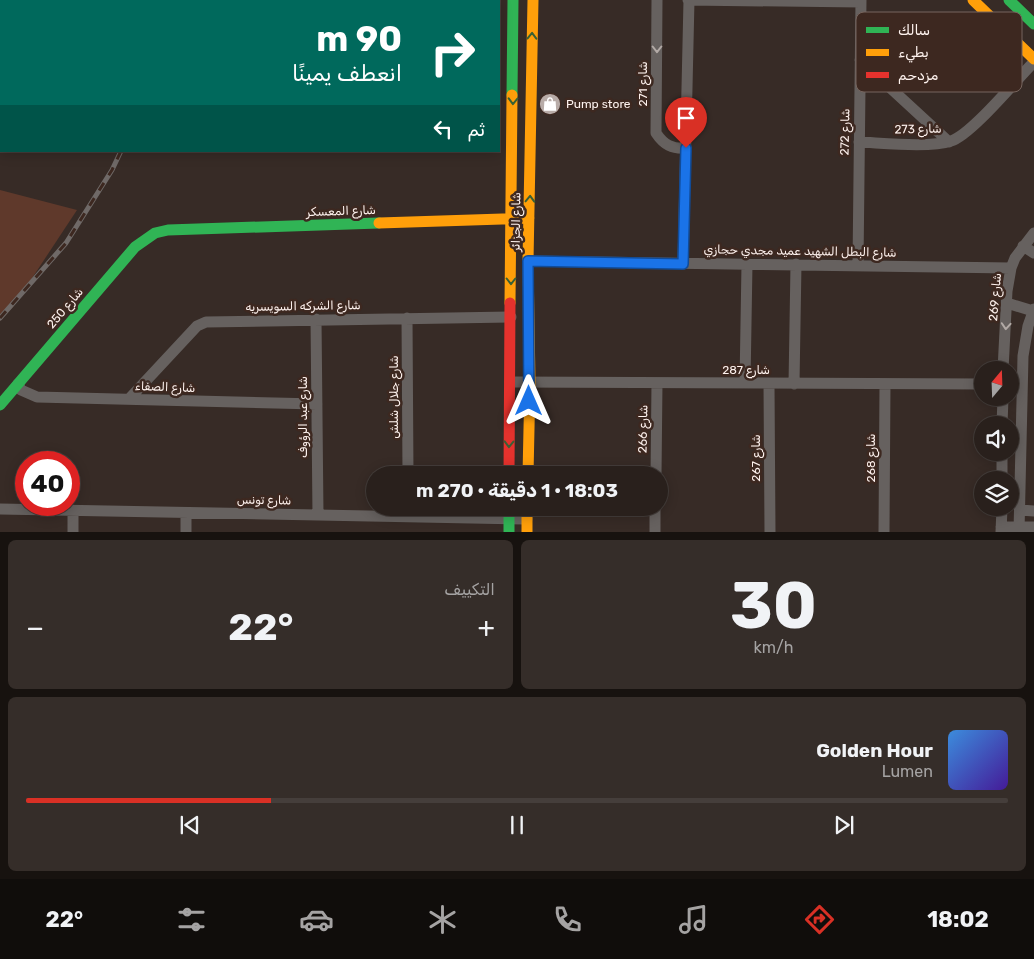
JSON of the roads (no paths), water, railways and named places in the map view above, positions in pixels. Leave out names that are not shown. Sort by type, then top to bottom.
[{"type":"street","name":"شارع الجزائر","points":[[509,466],[514,0]]},
{"type":"street","name":"شارع الجزائر","points":[[528,466],[530,382],[528,261],[533,0]]},
{"type":"street","name":"شارع 271","points":[[658,0],[656,133],[668,146],[686,148]]},
{"type":"street","points":[[683,264],[689,0],[861,1]]},
{"type":"street","points":[[1009,0],[1022,12]]},
{"type":"street","points":[[977,1],[988,12]]},
{"type":"street","points":[[1022,12],[1034,24]]},
{"type":"street","points":[[1022,48],[1034,60]]},
{"type":"street","points":[[513,58],[532,58]]},
{"type":"street","name":"شارع 273","points":[[1022,73],[1034,60]]},
{"type":"street","name":"شارع 272","points":[[858,265],[860,92]]},
{"type":"street","points":[[895,92],[949,142]]},
{"type":"street","name":"شارع 273","points":[[859,142],[936,144],[949,142],[965,134],[1004,92]]},
{"type":"street","points":[[512,167],[531,166]]},
{"type":"street","name":"شارع المعسكر","points":[[155,233],[168,230],[529,218]]},
{"type":"street","name":"شارع 250","points":[[0,405],[135,247],[155,233]]},
{"type":"street","name":"شارع 269","points":[[1004,361],[1011,268],[1015,258],[1034,233]]},
{"type":"street","points":[[1023,246],[1034,253]]},
{"type":"street","name":"شارع البطل الشهيد عميد مجدي حجازي","points":[[528,261],[1011,268]]},
{"type":"street","points":[[745,383],[747,264]]},
{"type":"street","points":[[794,384],[796,264]]},
{"type":"street","points":[[1007,303],[1034,310],[1028,326],[1022,356],[1019,529]]},
{"type":"street","name":"شارع الشركه السويسريه","points":[[129,400],[198,326],[206,322],[510,317]]},
{"type":"street","name":"شارع جلال شلش","points":[[407,318],[408,466]]},
{"type":"street","name":"شارع عبد الرؤوف","points":[[316,319],[318,515]]},
{"type":"street","name":"شارع 287","points":[[510,382],[974,384]]},
{"type":"street","name":"شارع 266","points":[[656,466],[657,383]]},
{"type":"street","name":"شارع الصفاء","points":[[18,384],[21,390],[37,397],[317,404]]},
{"type":"street","name":"شارع 267","points":[[770,384],[770,532]]},
{"type":"street","name":"شارع 268","points":[[884,532],[885,384]]},
{"type":"street","name":"شارع تونس","points":[[0,509],[15,509]]},
{"type":"street","points":[[1020,510],[1034,511]]},
{"type":"street","name":"شارع تونس","points":[[80,511],[318,515],[366,513]]},
{"type":"street","points":[[186,513],[186,532]]},
{"type":"street","points":[[73,516],[73,532]]},
{"type":"street","points":[[509,516],[509,532]]},
{"type":"street","points":[[527,516],[527,532]]},
{"type":"street","points":[[655,516],[655,532]]},
{"type":"street","points":[[1002,516],[1001,529],[1034,527]]},
{"type":"railway","points":[[0,318],[66,243],[112,170],[121,152]]},
{"type":"place","name":"Pump store","points":[[550,104]]}]
